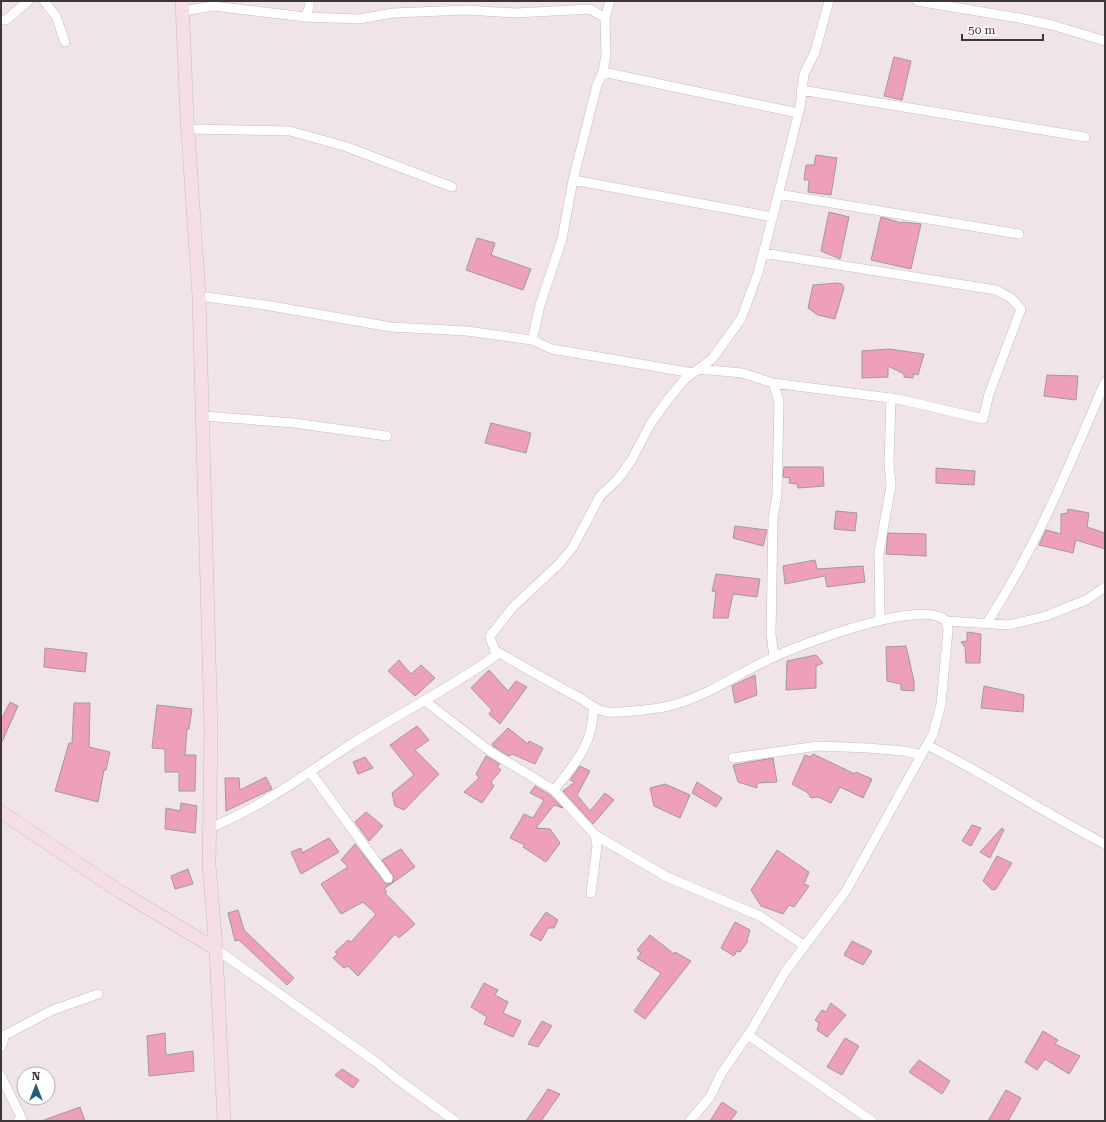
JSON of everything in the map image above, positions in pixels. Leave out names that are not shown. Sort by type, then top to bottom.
[{"type":"street","points":[[1,20],[6,20],[28,1]]},
{"type":"street","points":[[44,1],[56,16],[65,42]]},
{"type":"street","points":[[305,17],[310,8],[309,1]]},
{"type":"street","points":[[532,340],[540,306],[562,239],[573,180],[597,85],[603,72],[606,54],[605,18],[610,1]]},
{"type":"street","points":[[690,1121],[710,1097],[725,1068],[748,1035],[786,972],[846,891],[933,734],[941,704],[948,630],[946,621],[943,617],[935,614],[880,620],[818,639],[774,657],[719,686],[675,705],[618,712],[606,712],[593,708],[580,698],[539,677],[496,651],[491,643],[490,636],[514,607],[559,564],[573,547],[600,496],[618,480],[631,462],[651,423],[685,379],[712,359],[741,319],[758,273],[773,217],[798,113],[804,74],[815,52],[829,1]]},
{"type":"street","points":[[917,1],[1052,25],[1105,41]]},
{"type":"street","points":[[224,1121],[216,949],[210,865],[209,828],[211,729],[199,296],[188,129],[183,6],[213,6],[305,17],[359,19],[393,13],[466,10],[516,13],[590,9],[605,18]]},
{"type":"street","points":[[603,72],[798,113]]},
{"type":"street","points":[[801,90],[1085,138]]},
{"type":"street","points":[[188,129],[290,131],[347,147],[452,187]]},
{"type":"street","points":[[573,180],[773,217]]},
{"type":"street","points":[[778,194],[1019,234]]},
{"type":"street","points":[[199,296],[265,305],[392,327],[467,331],[532,340],[552,349],[696,371],[742,373],[773,384],[891,398],[983,419],[989,394],[1021,309],[1011,298],[996,290],[763,253]]},
{"type":"street","points":[[987,623],[1004,597],[1064,480],[1105,382]]},
{"type":"street","points":[[773,384],[779,401],[777,494],[773,534],[771,634],[774,657]]},
{"type":"street","points":[[880,620],[879,552],[891,486],[888,463],[891,398]]},
{"type":"street","points":[[203,416],[294,423],[387,436]]},
{"type":"street","points":[[946,621],[1009,625],[1046,616],[1086,600],[1105,587]]},
{"type":"street","points":[[209,828],[235,817],[311,773],[350,745],[480,667],[495,656],[496,651]]},
{"type":"street","points":[[425,701],[491,752],[554,790],[595,834],[667,877],[760,916],[805,946]]},
{"type":"street","points":[[554,790],[576,762],[586,746],[594,723],[593,708]]},
{"type":"street","points":[[927,745],[968,766],[1070,826],[1105,844]]},
{"type":"street","points":[[733,758],[818,746],[883,749],[921,755]]},
{"type":"street","points":[[311,773],[388,878]]},
{"type":"street","points":[[1,812],[118,891],[216,949],[376,1062],[455,1121]]},
{"type":"street","points":[[591,893],[596,846],[595,834]]},
{"type":"street","points":[[1,1047],[5,1035],[53,1010],[98,994]]},
{"type":"street","points":[[748,1035],[867,1120]]},
{"type":"street","points":[[1,1076],[21,1120]]},
{"type":"building","points":[[894,57],[911,61],[902,100],[884,96]]},
{"type":"building","points":[[816,155],[837,158],[831,195],[808,192],[809,180],[804,180],[806,165],[814,165]]},
{"type":"building","points":[[829,212],[849,217],[840,259],[821,251]]},
{"type":"building","points":[[881,217],[902,223],[921,224],[911,269],[871,260]]},
{"type":"building","points":[[477,238],[495,243],[491,255],[531,269],[523,290],[466,270]]},
{"type":"building","points":[[842,284],[844,288],[835,319],[818,315],[808,308],[813,285]]},
{"type":"building","points":[[889,349],[924,354],[918,375],[913,374],[913,378],[904,377],[904,374],[888,366],[888,377],[862,378],[862,351]]},
{"type":"building","points":[[1047,375],[1078,376],[1076,400],[1044,396]]},
{"type":"building","points":[[491,423],[531,433],[526,453],[485,443]]},
{"type":"building","points":[[784,467],[823,467],[824,486],[798,488],[797,484],[789,483],[790,478],[783,477]]},
{"type":"building","points":[[936,468],[975,471],[974,485],[936,483]]},
{"type":"building","points":[[1068,509],[1089,513],[1087,527],[1105,533],[1105,549],[1076,540],[1073,553],[1039,545],[1046,530],[1061,534],[1061,514],[1067,513]]},
{"type":"building","points":[[836,511],[857,513],[855,531],[834,529]]},
{"type":"building","points":[[735,526],[767,530],[763,546],[733,538]]},
{"type":"building","points":[[888,533],[926,534],[926,556],[886,554]]},
{"type":"building","points":[[815,560],[817,569],[863,566],[865,582],[827,587],[825,576],[785,584],[783,566]]},
{"type":"building","points":[[716,574],[760,579],[757,597],[733,594],[728,618],[713,618],[716,592],[712,591]]},
{"type":"building","points":[[967,632],[981,634],[980,663],[966,663],[965,647],[961,642],[967,641]]},
{"type":"building","points":[[906,646],[914,681],[914,691],[901,690],[901,684],[887,681],[886,647]]},
{"type":"building","points":[[45,648],[87,653],[85,672],[44,667]]},
{"type":"building","points":[[816,655],[823,663],[816,666],[816,688],[786,690],[787,661]]},
{"type":"building","points":[[399,660],[411,674],[421,665],[435,678],[415,696],[388,671]]},
{"type":"building","points":[[489,670],[508,691],[516,681],[527,687],[500,724],[489,714],[492,710],[471,688]]},
{"type":"building","points":[[755,675],[757,695],[735,703],[732,686]]},
{"type":"building","points":[[984,686],[1024,695],[1023,712],[981,708]]},
{"type":"building","points":[[10,702],[18,706],[1,744],[1,720]]},
{"type":"building","points":[[74,703],[90,703],[89,747],[110,752],[106,770],[104,770],[98,802],[55,791],[69,743],[72,743]]},
{"type":"building","points":[[157,705],[192,709],[189,729],[187,729],[185,755],[196,755],[195,791],[179,791],[179,772],[165,772],[165,749],[152,748]]},
{"type":"building","points":[[417,726],[429,740],[415,750],[439,774],[404,810],[395,806],[392,793],[414,775],[390,745]]},
{"type":"building","points":[[508,728],[528,744],[529,741],[543,748],[535,764],[512,754],[509,756],[493,746],[492,744]]},
{"type":"building","points":[[813,754],[855,774],[856,772],[872,779],[863,798],[840,787],[831,803],[818,797],[811,798],[808,793],[792,784],[805,755],[810,757]]},
{"type":"building","points":[[486,756],[500,764],[497,766],[501,770],[491,782],[494,786],[482,803],[464,792],[479,778],[476,774]]},
{"type":"building","points":[[365,757],[373,768],[358,774],[353,762]]},
{"type":"building","points":[[773,758],[777,782],[757,783],[757,788],[738,782],[733,765]]},
{"type":"building","points":[[580,766],[590,771],[577,795],[590,811],[605,793],[614,800],[593,824],[563,791],[575,782],[570,780]]},
{"type":"building","points":[[266,777],[272,789],[226,811],[225,778],[239,778],[240,790]]},
{"type":"building","points":[[697,782],[722,798],[716,807],[692,793]]},
{"type":"building","points":[[665,784],[690,795],[680,818],[654,806],[650,788]]},
{"type":"building","points":[[535,786],[550,795],[563,808],[554,805],[536,828],[550,829],[560,843],[546,862],[523,847],[525,845],[510,838],[524,814],[533,818],[544,800],[530,793]]},
{"type":"building","points":[[181,803],[197,806],[195,833],[165,829],[166,808],[180,811]]},
{"type":"building","points":[[366,812],[383,826],[369,841],[355,822]]},
{"type":"building","points":[[972,825],[981,828],[971,846],[962,841]]},
{"type":"building","points":[[1002,828],[1004,830],[990,858],[980,852]]},
{"type":"building","points":[[329,838],[339,852],[301,874],[291,852],[301,848],[302,853]]},
{"type":"building","points":[[355,844],[386,884],[392,883],[394,877],[382,860],[401,849],[415,867],[384,889],[387,892],[385,893],[415,924],[399,938],[395,934],[358,976],[348,966],[344,968],[333,958],[337,954],[335,952],[348,940],[351,942],[376,914],[363,902],[341,914],[321,884],[348,867],[341,860]]},
{"type":"building","points":[[777,850],[809,872],[804,884],[809,886],[794,907],[789,905],[783,914],[761,906],[751,890]]},
{"type":"building","points":[[997,856],[1012,863],[996,889],[992,890],[983,881]]},
{"type":"building","points":[[188,869],[193,884],[175,889],[171,876]]},
{"type":"building","points":[[238,910],[244,930],[294,978],[287,985],[239,940],[235,941],[228,913]]},
{"type":"building","points":[[546,912],[558,920],[554,928],[548,928],[541,941],[530,935]]},
{"type":"building","points":[[735,922],[750,930],[748,941],[740,952],[737,951],[734,956],[721,948]]},
{"type":"building","points":[[650,935],[674,954],[675,952],[691,961],[645,1019],[634,1011],[661,973],[637,958],[641,953],[637,950]]},
{"type":"building","points":[[852,941],[872,951],[863,965],[844,955]]},
{"type":"building","points":[[484,983],[498,990],[495,995],[508,1002],[503,1013],[521,1021],[513,1037],[484,1024],[487,1017],[471,1007]]},
{"type":"building","points":[[831,1003],[846,1015],[827,1037],[817,1030],[819,1023],[815,1020],[822,1010],[826,1012]]},
{"type":"building","points":[[542,1021],[552,1026],[538,1047],[528,1044]]},
{"type":"building","points":[[1043,1031],[1058,1040],[1055,1044],[1080,1056],[1069,1074],[1045,1059],[1037,1070],[1025,1062]]},
{"type":"building","points":[[165,1033],[166,1055],[193,1051],[194,1071],[149,1076],[147,1036]]},
{"type":"building","points":[[845,1038],[859,1046],[842,1075],[827,1067]]},
{"type":"building","points":[[919,1060],[950,1081],[942,1094],[909,1072]]},
{"type":"building","points":[[342,1069],[359,1080],[353,1088],[335,1075]]},
{"type":"building","points":[[548,1089],[560,1094],[541,1121],[526,1121]]},
{"type":"building","points":[[1006,1090],[1021,1098],[1008,1121],[988,1121]]},
{"type":"building","points":[[722,1102],[737,1112],[730,1121],[710,1121]]},
{"type":"building","points":[[80,1107],[85,1121],[44,1121],[44,1120]]}]
